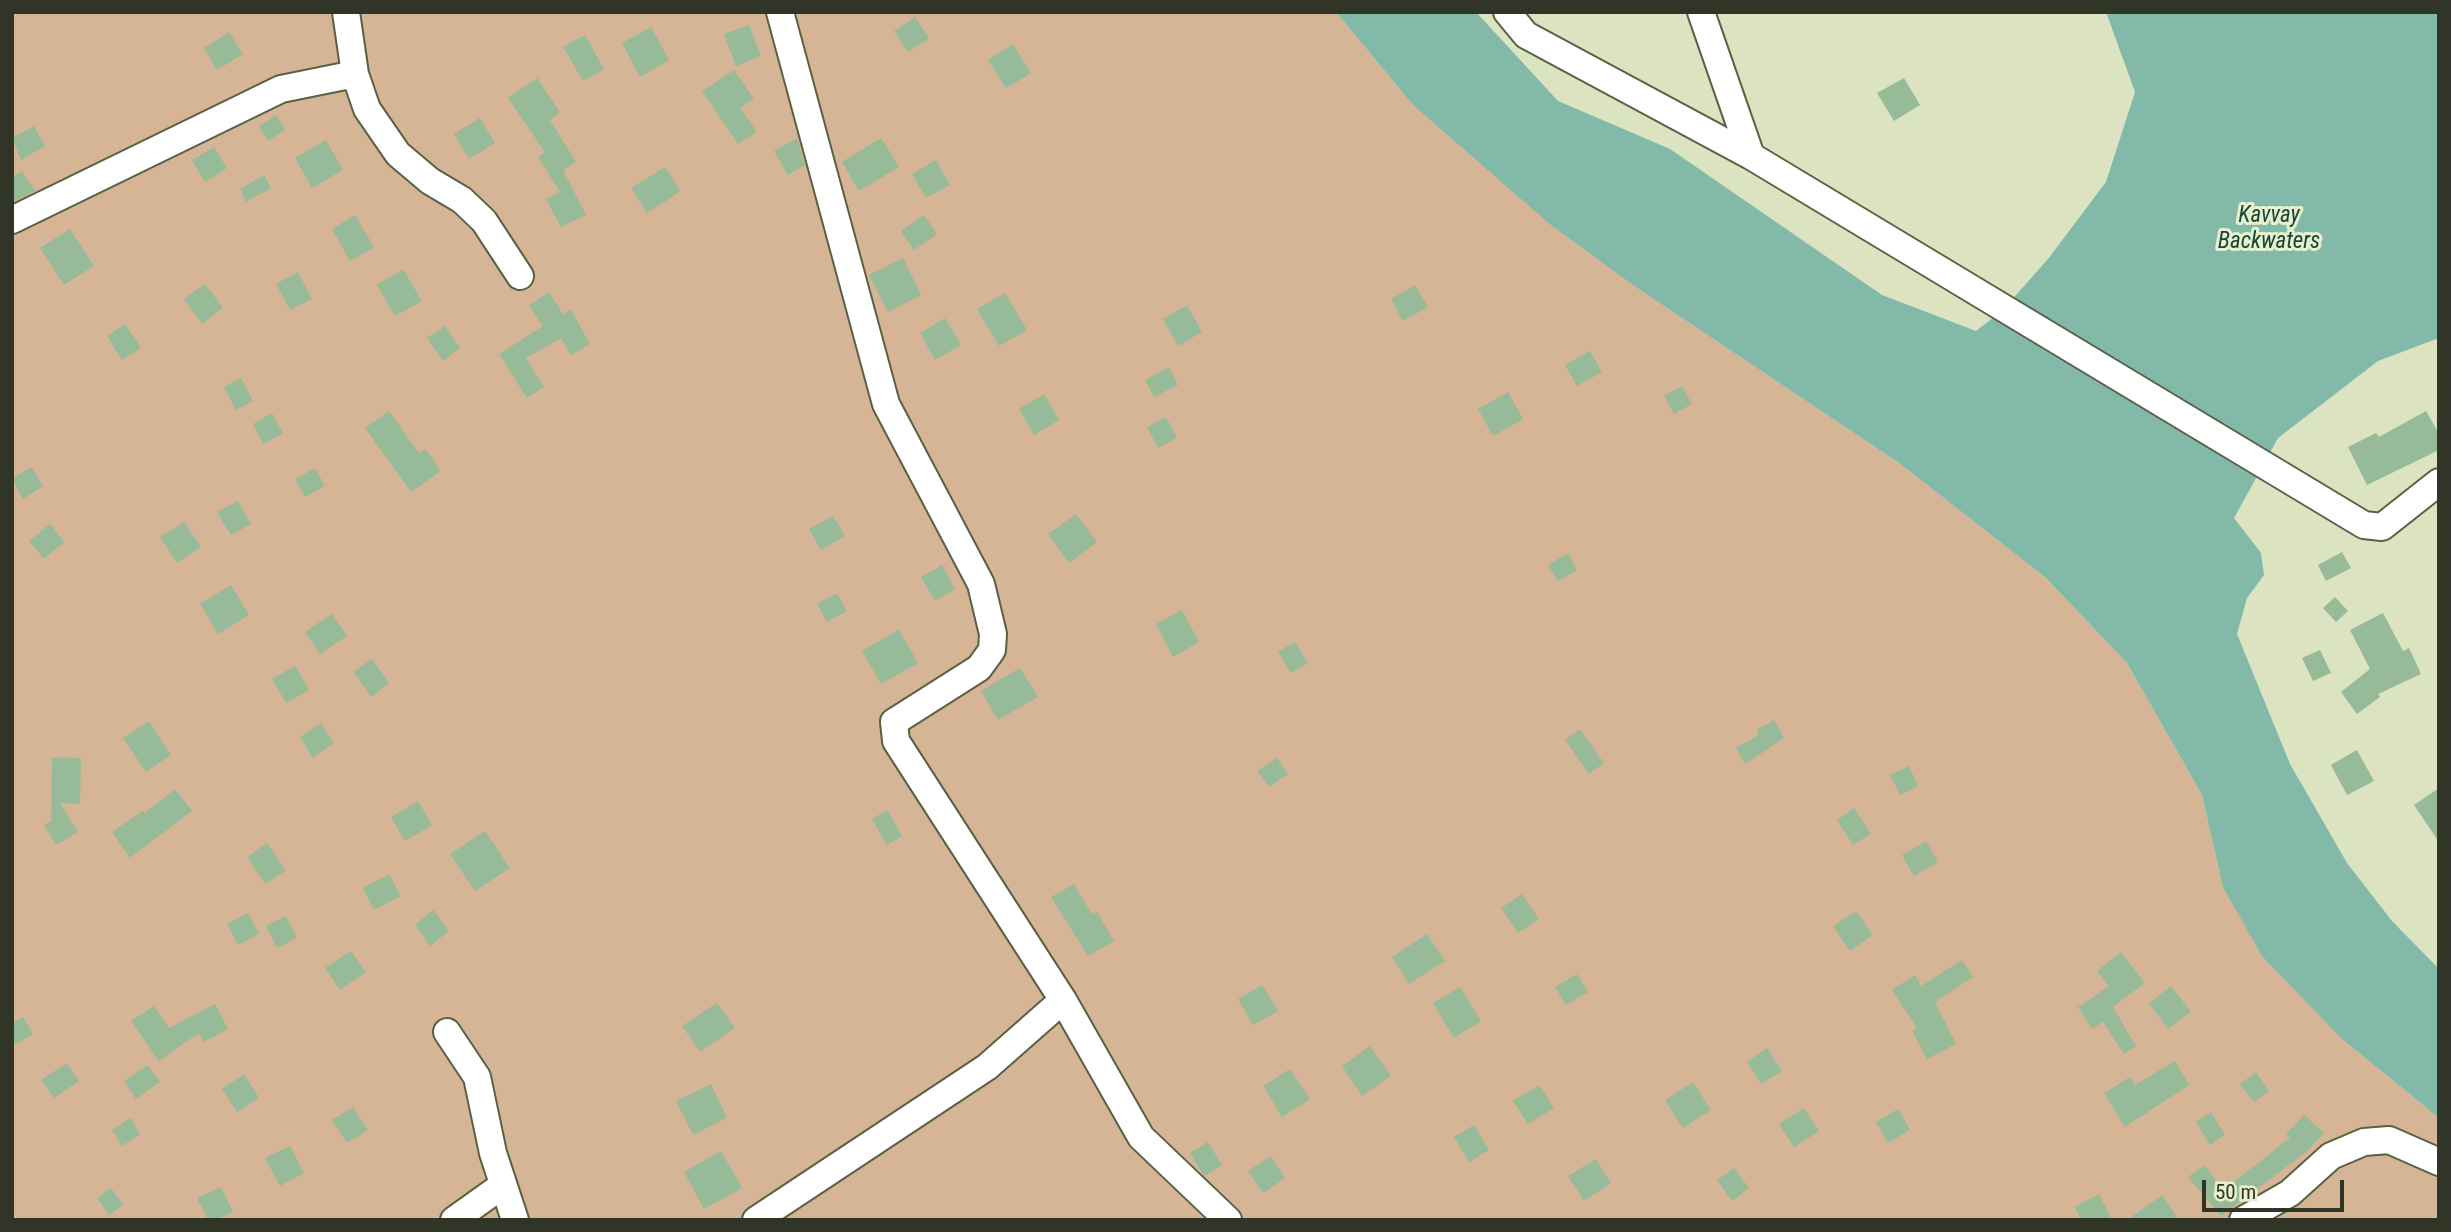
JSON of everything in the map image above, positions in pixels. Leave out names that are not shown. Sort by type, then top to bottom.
[{"type":"street","points":[[346,12],[355,74],[367,109],[398,154],[430,181],[462,200],[484,221],[520,276]]},
{"type":"street","points":[[780,12],[886,404],[981,584],[993,634],[992,650],[979,668],[894,722],[896,741],[913,773],[1063,1000],[1141,1137],[1228,1220]]},
{"type":"street","points":[[1507,12],[1526,35],[1751,156],[2364,526],[2382,527],[2439,482]]},
{"type":"street","points":[[1701,12],[1751,156]]},
{"type":"street","points":[[12,220],[281,89],[355,74]]},
{"type":"street","points":[[756,1220],[987,1067],[1063,1000]]},
{"type":"street","points":[[447,1032],[477,1077],[493,1153],[515,1220]]},
{"type":"street","points":[[2243,1220],[2290,1193],[2331,1156],[2364,1142],[2389,1140],[2439,1162]]},
{"type":"street","points":[[454,1220],[503,1185]]},
{"type":"shaded area","points":[[12,12],[1336,12],[1413,105],[1640,290],[1899,463],[2045,577],[2127,663],[2202,795],[2223,887],[2342,1039],[2439,1118],[2439,1220],[12,1220]]},
{"type":"water","name":"Kavvay Backwaters","points":[[1336,12],[1476,12],[1558,101],[1670,149],[1882,295],[1976,331],[2002,311],[2048,259],[2106,182],[2135,92],[2106,12],[2439,12],[2439,338],[2378,361],[2278,438],[2234,518],[2261,553],[2264,575],[2247,598],[2237,634],[2290,764],[2347,863],[2392,921],[2439,969],[2439,1118],[2342,1039],[2262,956],[2223,887],[2202,795],[2127,663],[2045,577],[1899,463],[1640,290],[1551,225],[1413,105]]},
{"type":"building","points":[[915,17],[929,38],[908,52],[894,31]]},
{"type":"building","points":[[749,25],[761,56],[736,66],[724,34]]},
{"type":"building","points":[[651,27],[669,60],[640,77],[622,43]]},
{"type":"building","points":[[229,32],[243,54],[217,70],[204,48]]},
{"type":"building","points":[[585,35],[604,69],[583,81],[563,47]]},
{"type":"building","points":[[1013,44],[1031,73],[1006,88],[988,60]]},
{"type":"building","points":[[734,70],[754,99],[740,108],[757,132],[738,144],[702,91]]},
{"type":"building","points":[[537,78],[560,112],[550,120],[576,162],[563,170],[586,215],[561,227],[546,199],[560,192],[538,157],[545,152],[508,98]]},
{"type":"building","points":[[1904,78],[1920,105],[1894,121],[1877,93]]},
{"type":"building","points":[[276,115],[285,130],[268,141],[259,126]]},
{"type":"building","points":[[480,118],[495,143],[469,159],[454,134]]},
{"type":"building","points":[[34,126],[45,146],[21,160],[12,138]]},
{"type":"building","points":[[797,138],[805,165],[788,175],[774,151]]},
{"type":"building","points":[[881,138],[899,167],[859,191],[842,162]]},
{"type":"building","points":[[326,140],[343,170],[312,188],[295,158]]},
{"type":"building","points":[[214,147],[227,168],[205,182],[192,160]]},
{"type":"building","points":[[936,160],[950,185],[926,198],[912,174]]},
{"type":"building","points":[[665,167],[681,191],[647,213],[631,188]]},
{"type":"building","points":[[22,171],[35,191],[12,202],[12,177]]},
{"type":"building","points":[[264,175],[271,188],[246,202],[240,189]]},
{"type":"building","points":[[355,215],[374,247],[350,261],[332,229]]},
{"type":"building","points":[[924,215],[937,234],[914,250],[901,231]]},
{"type":"building","points":[[70,229],[94,266],[64,285],[40,248]]},
{"type":"building","points":[[903,258],[921,295],[888,312],[869,275]]},
{"type":"building","points":[[403,269],[422,301],[395,316],[377,285]]},
{"type":"building","points":[[298,272],[312,299],[290,310],[276,284]]},
{"type":"building","points":[[205,284],[223,308],[202,324],[184,299]]},
{"type":"building","points":[[1415,285],[1428,307],[1403,321],[1391,299]]},
{"type":"building","points":[[549,292],[563,314],[571,310],[590,344],[571,355],[561,338],[526,358],[544,387],[527,398],[499,354],[543,326],[529,305]]},
{"type":"building","points":[[1005,293],[1027,330],[999,346],[977,309]]},
{"type":"building","points":[[1187,305],[1202,332],[1178,346],[1163,319]]},
{"type":"building","points":[[945,318],[961,345],[935,360],[920,333]]},
{"type":"building","points":[[125,324],[141,348],[122,360],[107,336]]},
{"type":"building","points":[[445,326],[460,348],[443,361],[427,338]]},
{"type":"building","points":[[1590,351],[1602,372],[1577,386],[1565,365]]},
{"type":"building","points":[[1169,367],[1178,385],[1154,397],[1145,380]]},
{"type":"building","points":[[241,378],[253,401],[236,410],[224,387]]},
{"type":"building","points":[[1682,386],[1692,404],[1674,414],[1664,396]]},
{"type":"building","points":[[1508,392],[1523,419],[1493,436],[1478,409]]},
{"type":"building","points":[[1044,394],[1059,420],[1034,435],[1019,409]]},
{"type":"building","points":[[389,411],[419,453],[426,449],[441,471],[411,492],[365,428]]},
{"type":"building","points":[[2426,411],[2439,434],[2439,450],[2367,485],[2348,447],[2376,433],[2379,437]]},
{"type":"building","points":[[272,413],[283,433],[263,444],[253,424]]},
{"type":"building","points":[[1166,417],[1177,438],[1158,448],[1147,427]]},
{"type":"building","points":[[31,467],[43,486],[23,499],[12,479]]},
{"type":"building","points":[[315,468],[325,486],[305,497],[295,479]]},
{"type":"building","points":[[238,501],[251,524],[231,535],[217,512]]},
{"type":"building","points":[[1076,514],[1097,542],[1069,563],[1048,534]]},
{"type":"building","points":[[833,516],[845,536],[821,550],[809,529]]},
{"type":"building","points":[[184,522],[201,547],[177,563],[160,537]]},
{"type":"building","points":[[50,524],[64,542],[44,559],[29,541]]},
{"type":"building","points":[[2342,552],[2351,568],[2326,581],[2318,565]]},
{"type":"building","points":[[1568,553],[1577,570],[1558,581],[1548,565]]},
{"type":"building","points":[[942,565],[955,589],[935,601],[921,577]]},
{"type":"building","points":[[231,585],[249,615],[218,634],[200,604]]},
{"type":"building","points":[[837,593],[847,611],[827,622],[817,604]]},
{"type":"building","points":[[2335,597],[2348,611],[2336,622],[2323,608]]},
{"type":"building","points":[[1182,610],[1199,642],[1173,657],[1156,624]]},
{"type":"building","points":[[2383,613],[2403,651],[2409,648],[2421,674],[2378,694],[2380,697],[2357,714],[2341,692],[2370,669],[2350,630]]},
{"type":"building","points":[[332,614],[347,636],[320,654],[305,632]]},
{"type":"building","points":[[899,630],[918,663],[881,684],[862,651]]},
{"type":"building","points":[[1295,642],[1308,663],[1291,673],[1278,652]]},
{"type":"building","points":[[2320,650],[2331,673],[2313,681],[2302,658]]},
{"type":"building","points":[[372,659],[389,683],[371,697],[354,672]]},
{"type":"building","points":[[295,666],[309,690],[286,703],[272,679]]},
{"type":"building","points":[[1020,668],[1038,697],[998,720],[981,691]]},
{"type":"building","points":[[1774,720],[1784,738],[1745,764],[1736,748],[1759,735],[1756,730]]},
{"type":"building","points":[[149,721],[171,755],[146,772],[123,738]]},
{"type":"building","points":[[321,723],[334,743],[313,758],[300,737]]},
{"type":"building","points":[[1580,729],[1604,763],[1589,774],[1565,740]]},
{"type":"building","points":[[2357,750],[2374,781],[2347,795],[2331,765]]},
{"type":"building","points":[[52,757],[81,758],[80,804],[60,803],[78,832],[56,845],[44,825],[51,821]]},
{"type":"building","points":[[1277,758],[1288,774],[1269,787],[1257,771]]},
{"type":"building","points":[[1909,766],[1918,786],[1900,795],[1890,775]]},
{"type":"building","points":[[2439,788],[2439,842],[2414,805]]},
{"type":"building","points":[[175,789],[192,811],[130,858],[112,832],[143,811],[145,813]]},
{"type":"building","points":[[418,801],[432,825],[405,841],[391,817]]},
{"type":"building","points":[[1854,808],[1871,834],[1853,845],[1837,820]]},
{"type":"building","points":[[887,810],[902,836],[887,845],[872,819]]},
{"type":"building","points":[[485,831],[510,868],[475,891],[450,854]]},
{"type":"building","points":[[1926,841],[1938,862],[1914,876],[1902,855]]},
{"type":"building","points":[[267,843],[286,870],[265,884],[247,857]]},
{"type":"building","points":[[389,874],[401,896],[374,910],[363,888]]},
{"type":"building","points":[[1074,884],[1092,914],[1097,912],[1114,941],[1088,956],[1051,897]]},
{"type":"building","points":[[1522,894],[1539,919],[1518,933],[1501,908]]},
{"type":"building","points":[[433,910],[449,931],[430,946],[415,925]]},
{"type":"building","points":[[1856,911],[1873,935],[1850,951],[1833,926]]},
{"type":"building","points":[[248,913],[259,934],[238,945],[227,924]]},
{"type":"building","points":[[286,916],[297,938],[277,948],[266,926]]},
{"type":"building","points":[[1427,934],[1445,961],[1409,984],[1392,957]]},
{"type":"building","points":[[351,951],[366,972],[340,990],[325,968]]},
{"type":"building","points":[[2121,952],[2145,983],[2113,1007],[2136,1046],[2124,1054],[2103,1022],[2092,1029],[2078,1007],[2109,986],[2097,971]]},
{"type":"building","points":[[1962,960],[1973,977],[1935,1002],[1956,1044],[1927,1059],[1912,1031],[1917,1028],[1892,990],[1915,975],[1921,986]]},
{"type":"building","points":[[1577,974],[1588,992],[1566,1005],[1555,987]]},
{"type":"building","points":[[1262,985],[1278,1011],[1253,1025],[1238,999]]},
{"type":"building","points":[[2171,986],[2191,1012],[2168,1029],[2149,1003]]},
{"type":"building","points":[[1460,987],[1481,1021],[1454,1038],[1433,1003]]},
{"type":"building","points":[[717,1003],[735,1028],[700,1052],[682,1026]]},
{"type":"building","points":[[215,1004],[228,1029],[204,1042],[199,1033],[159,1061],[131,1021],[154,1006],[169,1028]]},
{"type":"building","points":[[23,1017],[33,1034],[12,1046],[12,1023]]},
{"type":"building","points":[[1370,1046],[1391,1076],[1362,1096],[1342,1066]]},
{"type":"building","points":[[1767,1048],[1782,1071],[1761,1084],[1747,1062]]},
{"type":"building","points":[[2175,1061],[2189,1085],[2125,1127],[2104,1093],[2130,1077],[2135,1085]]},
{"type":"building","points":[[67,1063],[79,1081],[54,1098],[41,1080]]},
{"type":"building","points":[[148,1065],[160,1082],[136,1099],[124,1081]]},
{"type":"building","points":[[1290,1069],[1310,1099],[1282,1117],[1263,1086]]},
{"type":"building","points":[[2256,1072],[2269,1091],[2254,1102],[2240,1084]]},
{"type":"building","points":[[244,1074],[259,1098],[237,1112],[222,1089]]},
{"type":"building","points":[[1693,1082],[1711,1110],[1683,1128],[1665,1100]]},
{"type":"building","points":[[711,1084],[727,1118],[693,1135],[676,1101]]},
{"type":"building","points":[[1539,1085],[1554,1108],[1528,1124],[1513,1101]]},
{"type":"building","points":[[353,1107],[368,1130],[347,1143],[332,1120]]},
{"type":"building","points":[[1804,1108],[1819,1131],[1794,1147],[1779,1124]]},
{"type":"building","points":[[1898,1109],[1910,1130],[1888,1143],[1876,1122]]},
{"type":"building","points":[[2211,1112],[2225,1135],[2210,1145],[2196,1122]]},
{"type":"building","points":[[2304,1115],[2324,1133],[2305,1153],[2221,1216],[2188,1177],[2205,1165],[2221,1189],[2226,1185],[2227,1187],[2290,1138],[2286,1134]]},
{"type":"building","points":[[131,1118],[140,1134],[122,1146],[112,1130]]},
{"type":"building","points":[[1474,1125],[1489,1150],[1469,1162],[1454,1137]]},
{"type":"building","points":[[1208,1142],[1222,1165],[1204,1176],[1190,1153]]},
{"type":"building","points":[[290,1146],[304,1173],[280,1186],[265,1158]]},
{"type":"building","points":[[721,1151],[742,1188],[704,1209],[684,1172]]},
{"type":"building","points":[[1271,1156],[1285,1178],[1263,1193],[1248,1171]]},
{"type":"building","points":[[1596,1159],[1611,1183],[1584,1201],[1568,1176]]},
{"type":"building","points":[[1734,1168],[1749,1188],[1732,1201],[1717,1180]]},
{"type":"building","points":[[221,1187],[233,1212],[216,1220],[208,1220],[197,1198]]},
{"type":"building","points":[[111,1188],[123,1205],[109,1215],[97,1198]]},
{"type":"building","points":[[2099,1194],[2112,1220],[2081,1220],[2075,1207]]},
{"type":"building","points":[[2162,1195],[2179,1220],[2127,1220]]}]
